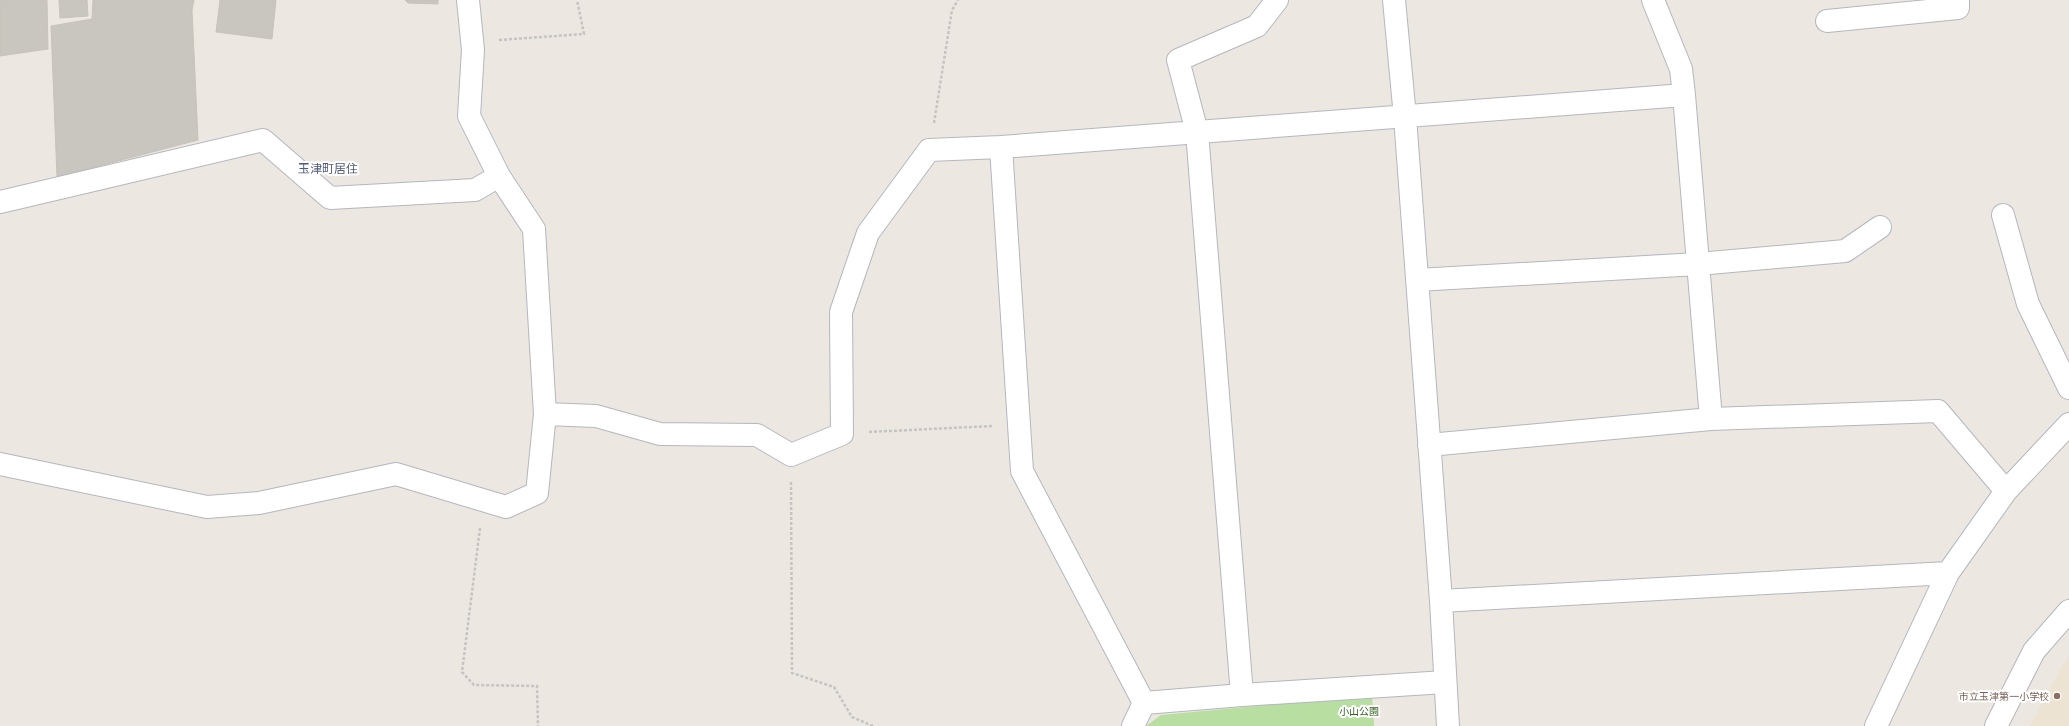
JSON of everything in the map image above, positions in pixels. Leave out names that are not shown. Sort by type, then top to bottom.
[{"type":"street","points":[[0,464],[207,506],[259,503],[396,474],[506,507],[536,493],[545,414],[534,229],[500,176],[469,116],[473,50],[468,0]]},
{"type":"street","points":[[1242,695],[1197,132],[1178,60],[1257,26],[1277,0]]},
{"type":"street","points":[[1394,0],[1405,117],[1428,445],[1441,601],[1448,726]]},
{"type":"street","points":[[1653,0],[1681,69],[1711,419]]},
{"type":"street","points":[[1827,21],[1958,8],[1958,0]]},
{"type":"street","points":[[545,414],[596,416],[660,434],[757,435],[791,455],[842,434],[840,312],[868,233],[929,150],[1001,147],[1684,95]]},
{"type":"street","points":[[0,202],[263,140],[330,198],[475,190],[500,176]]},
{"type":"street","points":[[1001,147],[1022,471],[1144,703]]},
{"type":"street","points":[[2003,215],[2028,304],[2069,388]]},
{"type":"street","points":[[1417,280],[1698,264],[1845,251],[1880,227]]},
{"type":"street","points":[[1428,445],[1711,419],[1938,411],[2006,491]]},
{"type":"street","points":[[1876,726],[1948,573],[2006,491],[2069,424]]},
{"type":"street","points":[[1441,601],[1948,573]]},
{"type":"street","points":[[1996,726],[2034,651],[2069,611]]},
{"type":"street","points":[[1144,703],[1445,682]]},
{"type":"street","points":[[1134,726],[1144,703]]},
{"type":"path","points":[[473,50],[500,40],[584,34],[577,0]]},
{"type":"path","points":[[929,150],[952,10],[958,0]]},
{"type":"path","points":[[842,434],[1019,424]]},
{"type":"path","points":[[791,455],[792,673],[834,687],[852,717],[873,726]]},
{"type":"path","points":[[484,500],[462,672],[474,685],[536,686],[538,726]]},
{"type":"shaded area","name":"市立玉津第一小学校","points":[[2069,656],[2069,726],[2030,726],[2062,666]]},
{"type":"green space","name":"小山公園","points":[[1372,695],[1374,726],[1146,726],[1161,715]]},
{"type":"building","points":[[0,0],[47,0],[48,49],[0,56]]},
{"type":"building","points":[[59,0],[87,0],[88,16],[60,18]]},
{"type":"building","points":[[93,0],[194,0],[192,10],[198,140],[57,177],[51,26],[92,19]]},
{"type":"building","points":[[220,0],[276,0],[272,39],[216,32]]},
{"type":"building","points":[[405,0],[438,0],[438,4],[408,3]]},
{"type":"place","name":"市立玉津第一小学校","points":[[2057,696]]},
{"type":"district","name":"玉津町居住","points":[[328,169]]}]
